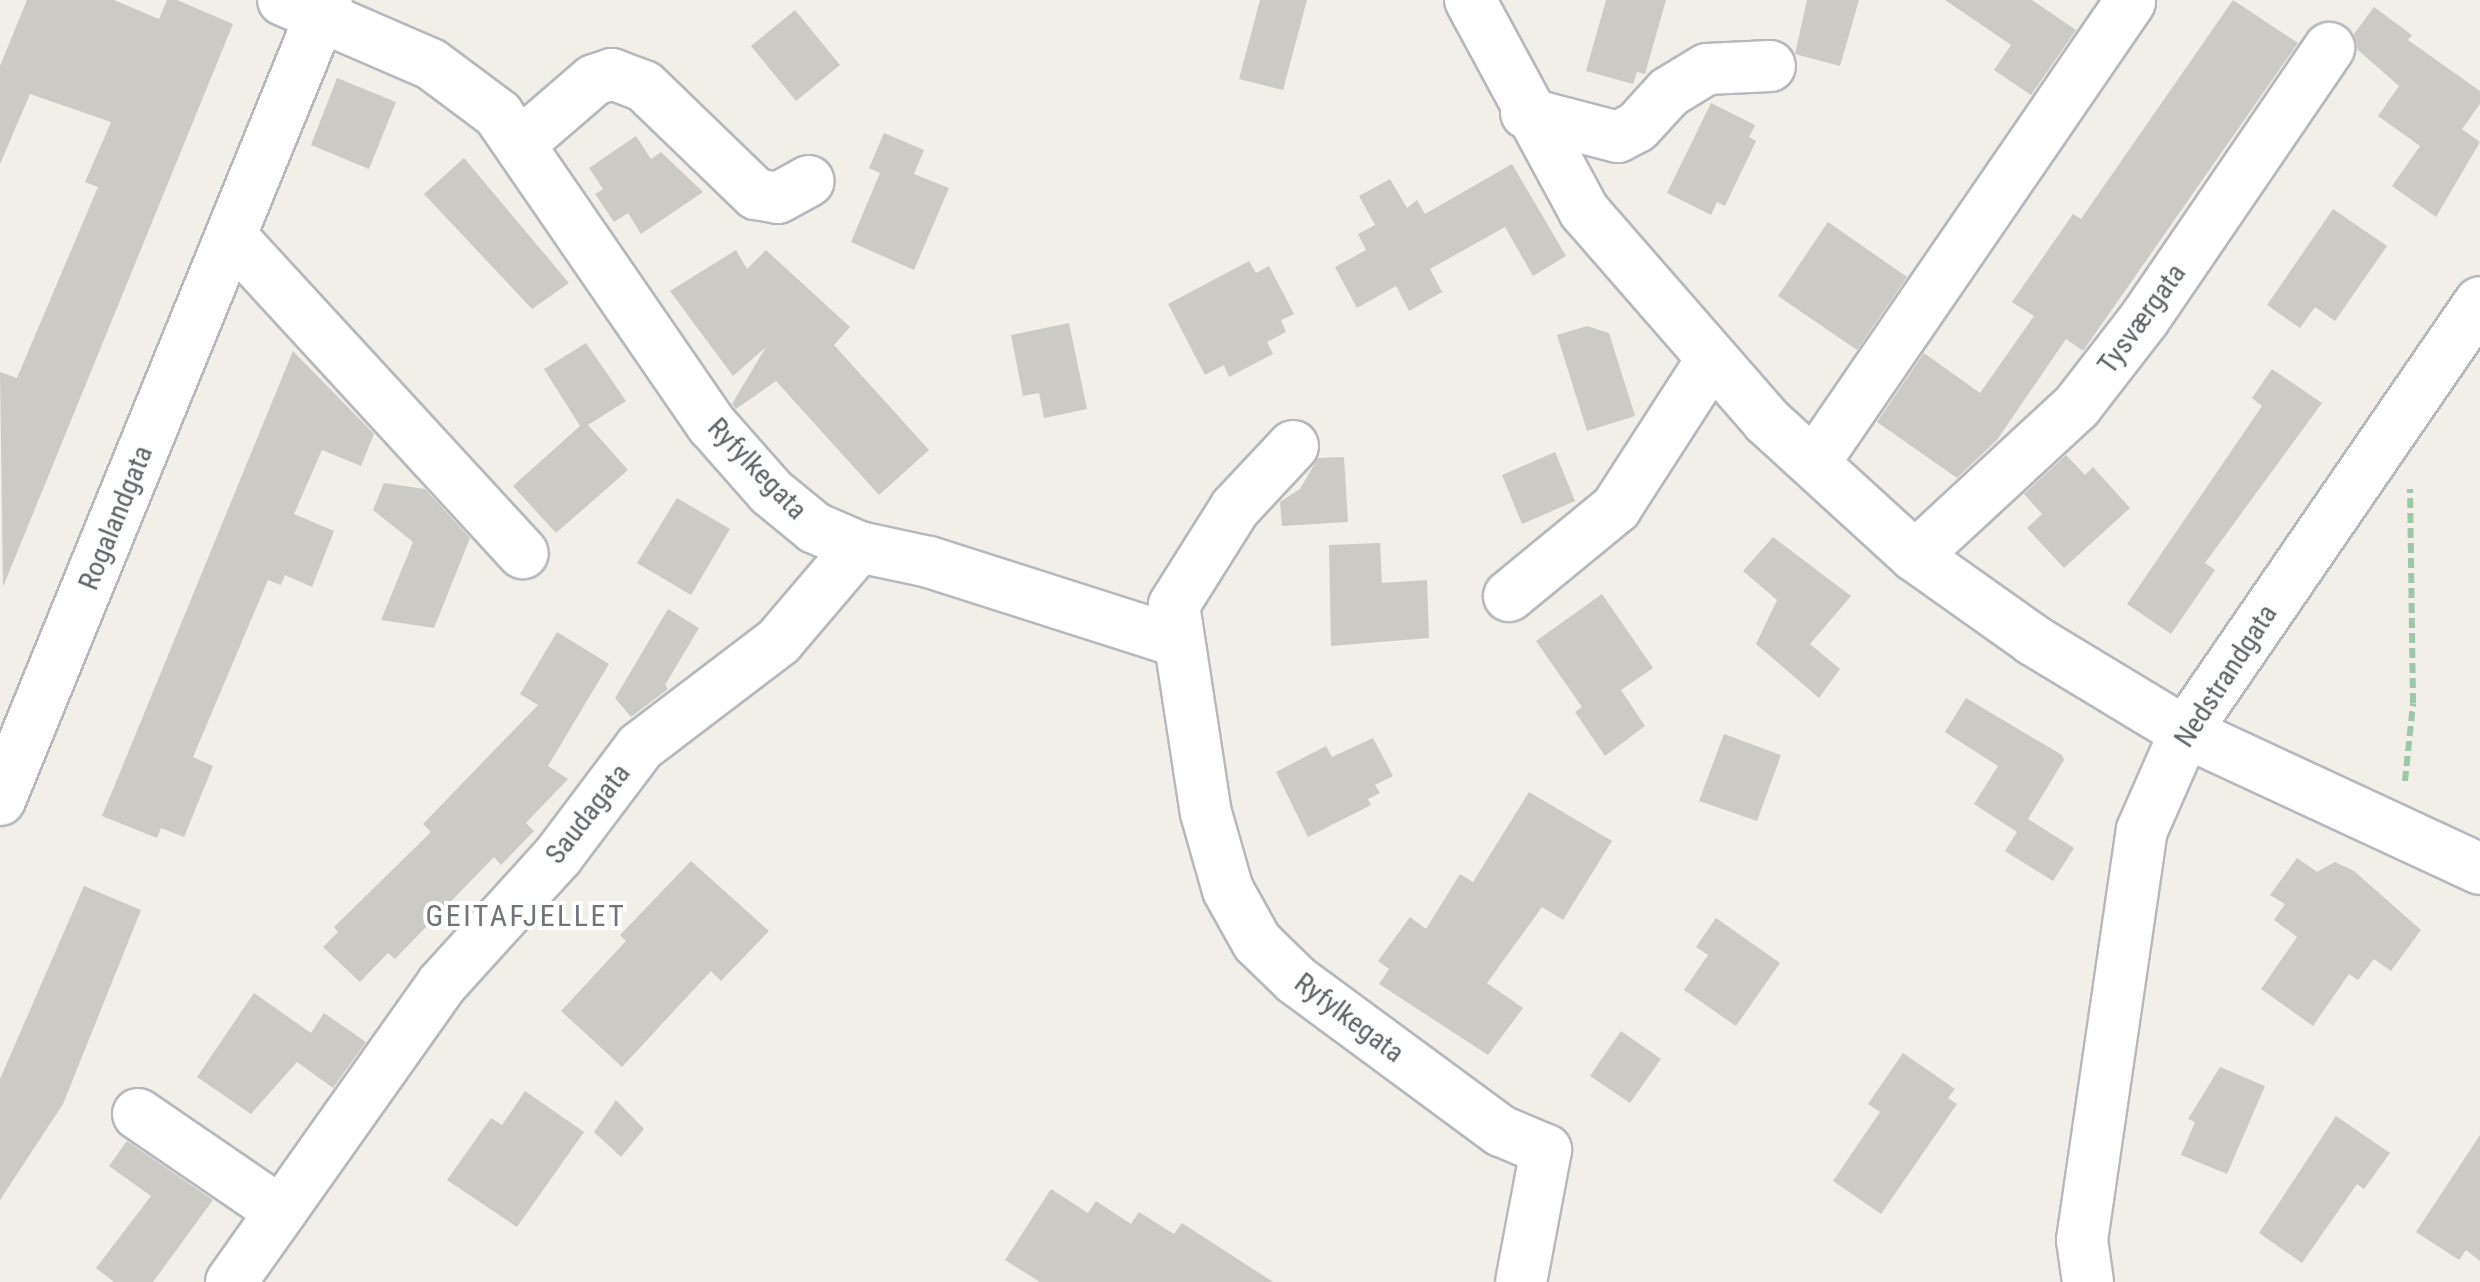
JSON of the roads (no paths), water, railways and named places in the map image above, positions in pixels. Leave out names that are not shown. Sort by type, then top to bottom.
[{"type":"street","points":[[1470,0],[1526,113],[1584,211],[1712,360],[1814,464],[1915,556],[2034,640],[2184,732],[2480,869]]},
{"type":"street","points":[[1814,464],[2130,2]]},
{"type":"street","name":"Ryfylkegata","points":[[310,5],[468,86],[521,144],[712,425],[771,492],[815,528],[859,548],[1175,623],[1206,813],[1228,890],[1257,942],[1296,980],[1501,1131],[1546,1150],[1521,1282]]},
{"type":"street","name":"Rogalandgata","points":[[0,800],[13,735],[231,236],[310,5]]},
{"type":"street","name":"Tysværgata","points":[[1915,556],[2077,406],[2146,318],[2329,48]]},
{"type":"street","points":[[1526,113],[1618,137],[1637,127],[1669,92],[1707,69],[1770,66]]},
{"type":"street","points":[[521,144],[594,80],[612,74],[644,86],[756,194],[778,198],[809,182]]},
{"type":"street","points":[[231,236],[522,552]]},
{"type":"street","name":"Nedstrandgata","points":[[2088,1282],[2082,1240],[2142,830],[2184,732],[2480,302]]},
{"type":"street","points":[[1508,596],[1616,508],[1712,360]]},
{"type":"street","points":[[1175,623],[1235,508],[1293,446]]},
{"type":"street","name":"Saudagata","points":[[231,1282],[442,984],[558,856],[640,748],[779,641],[859,548]]},
{"type":"street","points":[[138,1114],[280,1212]]},
{"type":"district","name":"GEITAFJELLET","points":[[526,916]]}]
